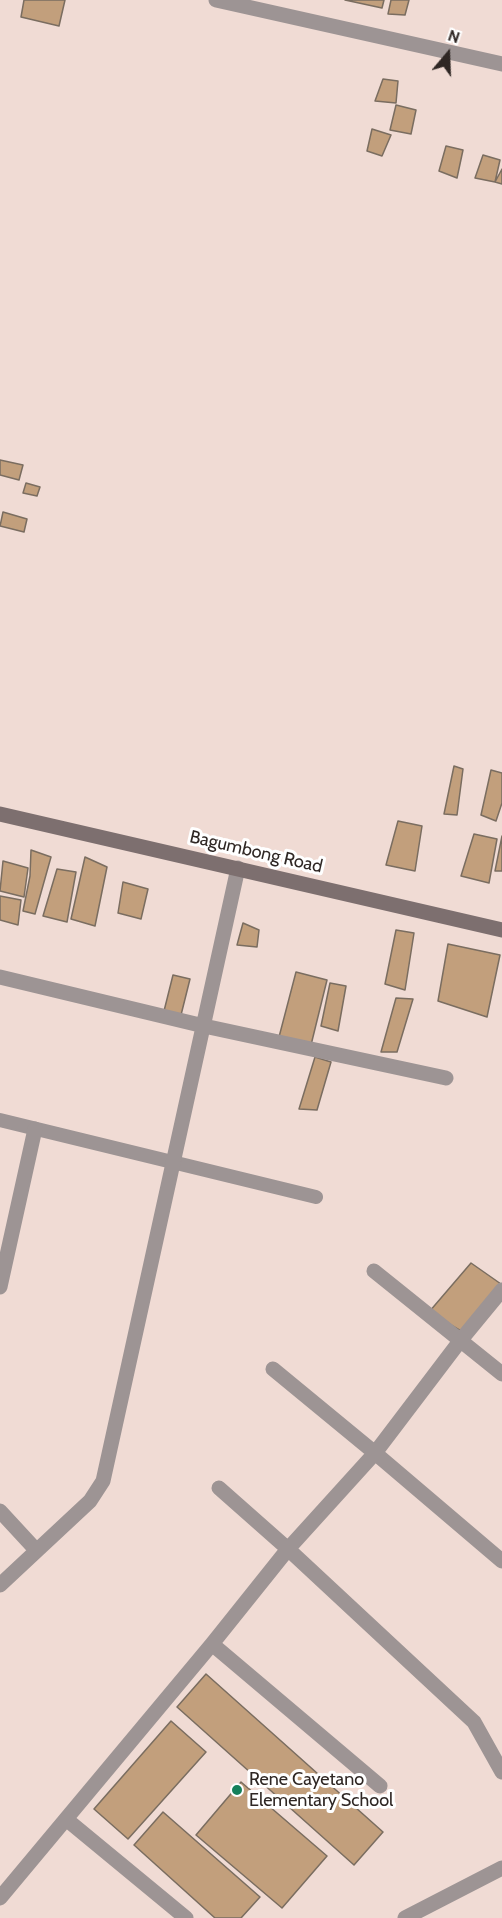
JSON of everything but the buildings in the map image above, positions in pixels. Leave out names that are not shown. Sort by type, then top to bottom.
[{"type":"street","points":[[216,0],[502,64]]},
{"type":"street","name":"Bagumbong Road","points":[[0,814],[238,867],[502,930]]},
{"type":"street","points":[[0,1585],[90,1501],[103,1481],[238,867]]},
{"type":"street","points":[[0,977],[204,1026],[446,1078]]},
{"type":"street","points":[[0,1287],[36,1129]]},
{"type":"street","points":[[374,1271],[502,1374]]},
{"type":"street","points":[[0,1898],[212,1644],[288,1549],[375,1453],[502,1290]]},
{"type":"street","points":[[273,1369],[502,1561]]},
{"type":"street","points":[[219,1488],[474,1722],[502,1772]]},
{"type":"street","points":[[0,1511],[36,1550]]},
{"type":"street","points":[[212,1644],[380,1786]]},
{"type":"street","points":[[66,1819],[186,1918]]},
{"type":"street","points":[[405,1918],[502,1868]]},
{"type":"lane","points":[[0,1120],[316,1197]]},
{"type":"place","name":"Rene Cayetano Elementary School","points":[[237,1790]]}]
